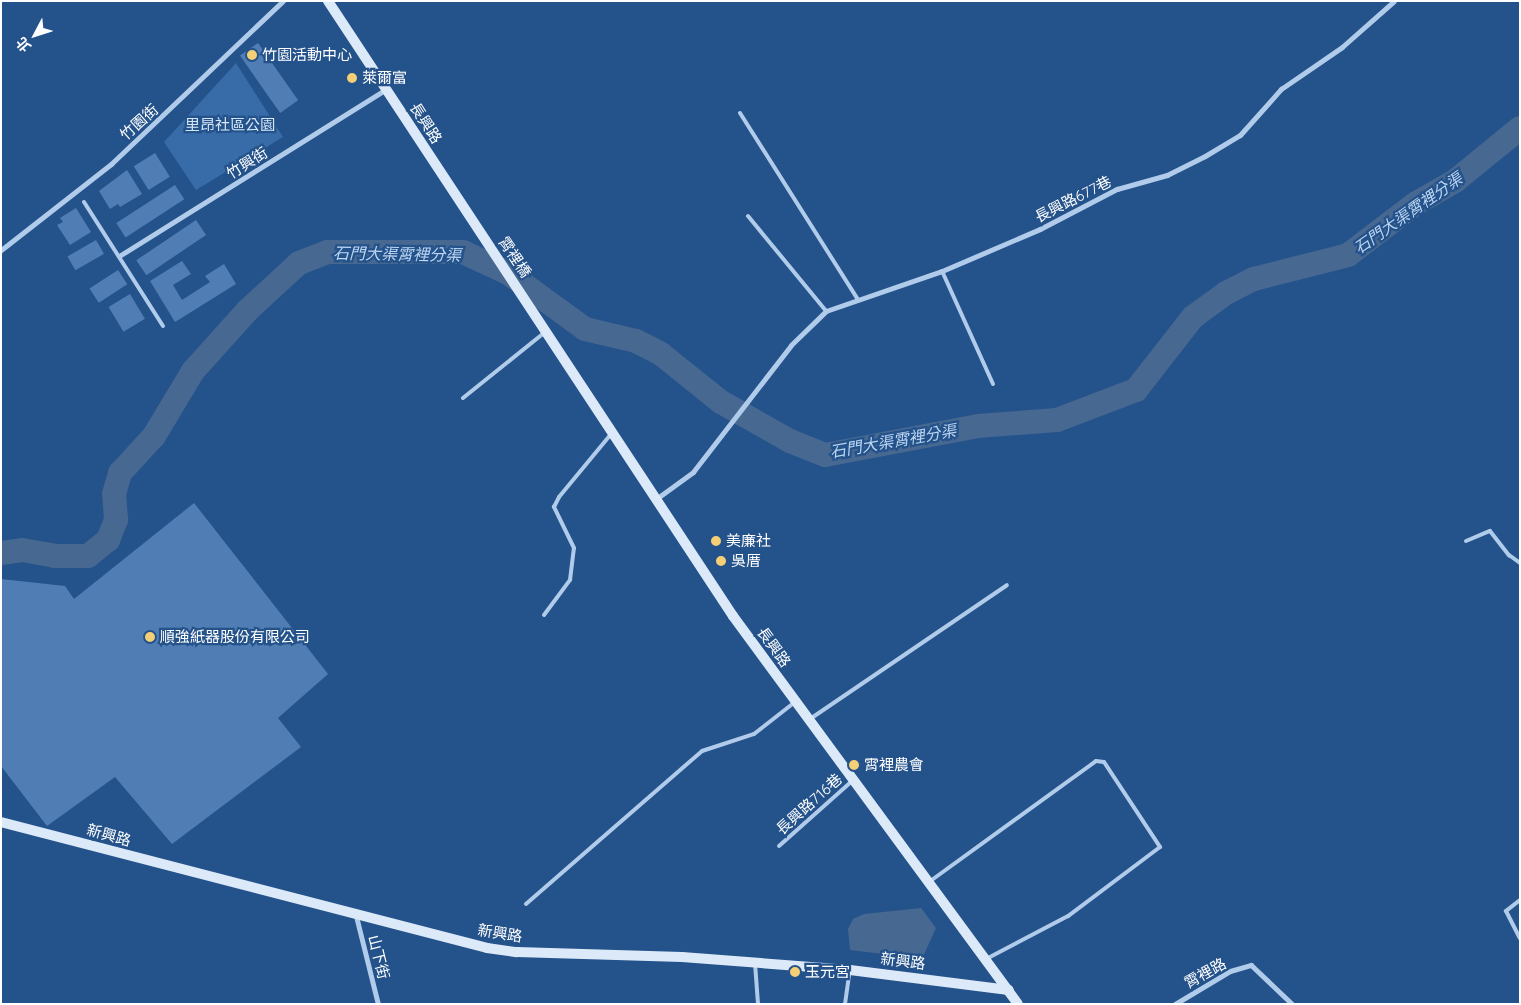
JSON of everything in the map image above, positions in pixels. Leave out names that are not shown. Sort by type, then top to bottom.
[{"type":"main road","name":"長興路","points":[[328,1],[482,236]]},
{"type":"main road","name":"霄裡橋","points":[[482,236],[523,295]]},
{"type":"main road","name":"長興路","points":[[523,295],[656,499],[795,702],[855,778],[1018,1004]]},
{"type":"main road","name":"新興路","points":[[1,822],[356,916],[517,952],[682,957],[850,970],[1009,990]]},
{"type":"street","name":"竹園街","points":[[1,250],[111,164],[283,1]]},
{"type":"street","name":"長興路677巷","points":[[656,499],[693,472],[726,432],[791,345],[826,311],[857,298],[942,272],[1040,230],[1117,189],[1167,175],[1205,156],[1240,135],[1281,89],[1342,47],[1394,1]]},
{"type":"street","name":"竹興街","points":[[119,256],[386,89]]},
{"type":"street","name":"山下街","points":[[356,916],[378,1004]]},
{"type":"street","name":"霄裡路","points":[[1175,1004],[1230,971],[1251,965],[1292,1004]]},
{"type":"lane","points":[[740,113],[857,298]]},
{"type":"lane","points":[[84,202],[163,326]]},
{"type":"lane","points":[[748,216],[826,311]]},
{"type":"lane","points":[[942,272],[993,384]]},
{"type":"lane","points":[[464,398],[546,332]]},
{"type":"lane","points":[[544,615],[570,580],[574,548],[554,507],[558,497],[612,433]]},
{"type":"lane","points":[[1466,541],[1490,531],[1509,555],[1520,563]]},
{"type":"lane","points":[[809,720],[1008,585]]},
{"type":"lane","points":[[526,904],[702,750],[754,734],[795,702]]},
{"type":"lane","points":[[929,882],[1096,761],[1104,762],[1160,847],[1068,916],[986,959]]},
{"type":"lane","name":"長興路716巷","points":[[779,846],[855,778]]},
{"type":"lane","points":[[1520,900],[1506,911],[1520,938]]},
{"type":"lane","points":[[755,963],[758,1004]]},
{"type":"lane","points":[[845,1004],[850,970]]},
{"type":"green space","name":"里昂社區公園","points":[[236,63],[283,137],[196,190],[164,142]]},
{"type":"shaded area","points":[[921,908],[936,928],[922,959],[850,950],[848,929],[853,919],[864,914]]},
{"type":"building","points":[[258,43],[298,100],[280,113],[240,56]]},
{"type":"building","points":[[155,153],[170,177],[149,190],[134,166]]},
{"type":"building","points":[[127,170],[142,194],[120,207],[118,204],[110,209],[99,191]]},
{"type":"building","points":[[175,185],[184,199],[126,237],[116,223]]},
{"type":"building","points":[[76,208],[91,232],[70,245],[57,225],[63,222],[60,218]]},
{"type":"building","points":[[196,220],[206,235],[146,275],[136,260]]},
{"type":"building","points":[[96,240],[104,254],[75,270],[67,256]]},
{"type":"building","points":[[182,261],[191,274],[173,285],[182,300],[210,282],[205,276],[224,264],[236,284],[175,322],[150,281]]},
{"type":"building","points":[[118,270],[127,284],[99,303],[89,289]]},
{"type":"building","points":[[130,294],[145,319],[124,332],[109,307]]},
{"type":"building","name":"順強紙器股份有限公司","points":[[194,503],[328,674],[278,718],[301,747],[172,844],[115,777],[47,826],[1,766],[1,579],[65,586],[74,599]]},
{"type":"waterway","name":"石門大渠霄裡分渠","points":[[1,553],[22,550],[55,556],[88,556],[108,540],[116,520],[114,494],[120,473],[154,436],[193,371],[248,310],[299,263],[327,252],[463,252],[508,273],[585,329],[636,341],[661,354],[721,402],[790,441],[825,455],[978,426],[1057,420],[1136,390],[1193,317],[1226,293],[1254,279],[1348,255],[1415,204],[1455,181],[1520,128]]},
{"type":"place","name":"竹園活動中心","points":[[252,55]]},
{"type":"place","name":"萊爾富","points":[[352,78]]},
{"type":"place","name":"美廉社","points":[[716,541]]},
{"type":"place","name":"吳厝","points":[[721,561]]},
{"type":"place","name":"順強紙器股份有限公司","points":[[150,637]]},
{"type":"place","name":"霄裡農會","points":[[854,765]]},
{"type":"place","name":"玉元宮","points":[[795,972]]}]
